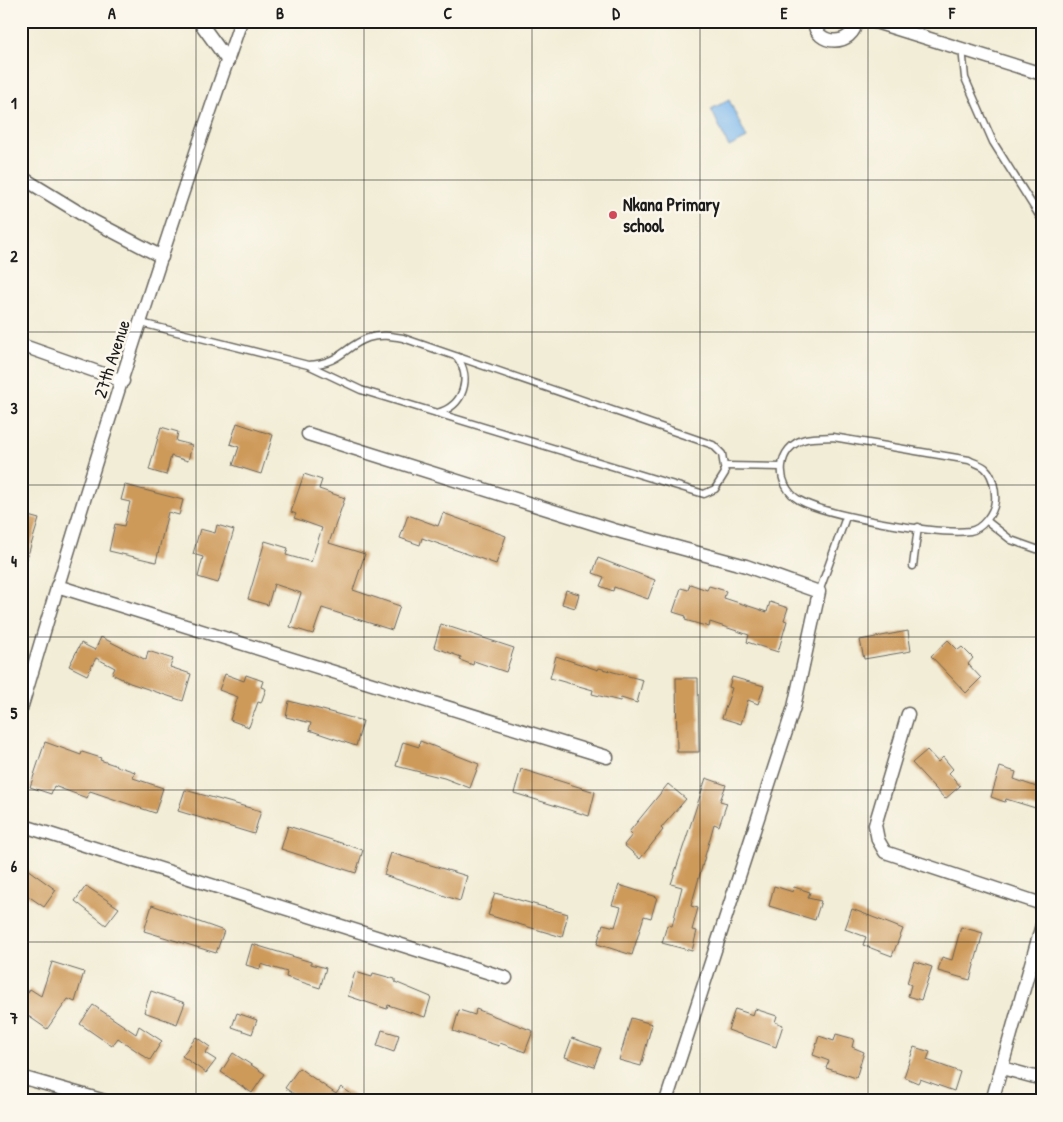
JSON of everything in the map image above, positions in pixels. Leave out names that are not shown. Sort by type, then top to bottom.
[{"type":"street","points":[[199,21],[228,61]]},
{"type":"street","name":"27th Avenue","points":[[21,708],[57,586],[162,257],[242,21]]},
{"type":"street","points":[[814,21],[819,35],[828,41],[839,42],[849,37],[855,28],[856,21]]},
{"type":"street","points":[[872,21],[1042,74]]},
{"type":"street","points":[[21,177],[93,221],[162,257]]},
{"type":"street","points":[[21,346],[123,381]]},
{"type":"street","points":[[308,434],[605,528],[746,566],[819,592],[794,707],[666,1101]]},
{"type":"street","points":[[57,586],[607,757]]},
{"type":"street","points":[[908,714],[875,825],[878,840],[885,852],[1042,904]]},
{"type":"street","points":[[21,825],[506,978]]},
{"type":"street","points":[[992,1101],[1042,925]]},
{"type":"street","points":[[1002,1068],[1042,1079]]},
{"type":"street","points":[[21,1077],[105,1101]]},
{"type":"lane","points":[[962,48],[965,78],[993,142],[1042,220]]},
{"type":"lane","points":[[142,323],[308,366],[361,390],[704,494],[720,484],[726,466],[722,454],[713,445],[403,338],[384,335],[367,338],[336,360],[308,366]]},
{"type":"lane","points":[[436,413],[449,408],[463,392],[465,377],[457,357]]},
{"type":"lane","points":[[833,437],[969,460],[986,468],[994,485],[996,502],[987,521],[972,531],[918,527],[846,517],[798,499],[783,483],[781,467],[787,451],[805,439],[833,437]]},
{"type":"lane","points":[[726,466],[781,467]]},
{"type":"lane","points":[[819,592],[846,517]]},
{"type":"lane","points":[[987,521],[1011,540],[1042,551]]},
{"type":"lane","points":[[913,566],[918,527]]},
{"type":"water","points":[[729,100],[747,138],[729,147],[711,109]]},
{"type":"building","points":[[237,423],[273,435],[261,474],[233,465],[239,447],[230,444]]},
{"type":"building","points":[[161,427],[178,432],[176,441],[192,445],[188,461],[171,456],[166,475],[149,470]]},
{"type":"building","points":[[304,474],[322,480],[319,489],[345,498],[329,543],[365,554],[353,590],[400,606],[392,630],[322,608],[313,634],[290,627],[301,593],[274,584],[268,605],[248,599],[265,541],[288,548],[286,555],[311,562],[322,528],[294,518],[296,514],[291,512]]},
{"type":"building","points":[[125,485],[183,500],[179,515],[168,512],[156,562],[109,551],[115,524],[124,526],[130,502],[121,500]]},
{"type":"building","points":[[443,513],[506,536],[496,564],[422,538],[420,545],[400,538],[408,515],[438,526]]},
{"type":"building","points":[[21,514],[39,519],[24,568],[21,567]]},
{"type":"building","points":[[217,525],[234,530],[218,583],[198,577],[203,557],[193,554],[200,529],[215,533]]},
{"type":"building","points":[[598,558],[655,580],[648,599],[614,587],[613,591],[600,586],[604,577],[593,573]]},
{"type":"building","points":[[690,584],[707,590],[709,586],[726,591],[724,598],[767,612],[770,602],[788,608],[784,620],[787,621],[778,652],[747,642],[749,635],[710,622],[709,627],[685,620],[686,616],[673,612],[681,588],[688,590]]},
{"type":"building","points":[[566,590],[579,594],[575,608],[562,604]]},
{"type":"building","points":[[441,624],[514,648],[506,672],[474,661],[473,665],[460,660],[461,657],[434,647]]},
{"type":"building","points":[[908,631],[911,651],[864,659],[860,640]]},
{"type":"building","points":[[101,637],[146,660],[148,651],[173,659],[170,667],[191,674],[183,701],[130,683],[112,674],[115,668],[96,658],[87,675],[69,666],[81,643],[95,650]]},
{"type":"building","points":[[948,640],[958,650],[962,647],[973,658],[968,664],[981,678],[966,693],[931,656]]},
{"type":"building","points":[[556,656],[598,670],[599,668],[643,680],[637,703],[621,698],[620,701],[592,694],[593,690],[550,678]]},
{"type":"building","points":[[225,674],[244,681],[246,675],[263,681],[261,687],[266,689],[261,703],[258,702],[249,727],[230,720],[238,697],[219,690]]},
{"type":"building","points":[[732,677],[764,686],[758,704],[748,700],[741,724],[722,718],[732,688],[729,687]]},
{"type":"building","points":[[676,678],[698,678],[699,752],[677,752]]},
{"type":"building","points":[[289,701],[363,721],[356,746],[309,730],[311,723],[286,717]]},
{"type":"building","points":[[420,741],[479,764],[470,788],[444,778],[396,766],[403,742],[419,747]]},
{"type":"building","points":[[45,742],[81,755],[82,752],[101,758],[100,760],[135,772],[133,778],[163,788],[155,813],[90,791],[87,798],[54,786],[51,794],[30,787]]},
{"type":"building","points":[[927,750],[938,762],[943,757],[953,769],[949,773],[960,786],[945,799],[912,763]]},
{"type":"building","points":[[1000,767],[1016,772],[1014,779],[1042,789],[1042,810],[1006,799],[1005,802],[991,797]]},
{"type":"building","points":[[521,769],[595,792],[589,816],[514,793]]},
{"type":"building","points":[[706,778],[726,785],[720,801],[727,803],[719,826],[714,824],[691,906],[698,908],[692,930],[697,931],[692,951],[662,943],[667,925],[672,926],[682,887],[671,884]]},
{"type":"building","points":[[668,784],[686,799],[661,828],[663,830],[640,859],[624,845],[632,835],[629,832]]},
{"type":"building","points":[[185,790],[261,811],[254,834],[178,811]]},
{"type":"building","points":[[288,826],[363,850],[356,873],[281,849]]},
{"type":"building","points":[[391,853],[467,876],[460,901],[384,875]]},
{"type":"building","points":[[27,869],[56,890],[44,907],[21,891],[21,877]]},
{"type":"building","points":[[619,885],[657,897],[651,918],[644,916],[632,955],[597,944],[603,924],[615,927],[621,907],[612,905]]},
{"type":"building","points":[[86,886],[119,908],[106,925],[75,901]]},
{"type":"building","points":[[774,886],[793,892],[794,887],[810,892],[808,898],[821,901],[815,920],[769,906]]},
{"type":"building","points":[[495,893],[568,914],[562,937],[488,915]]},
{"type":"building","points":[[152,905],[224,931],[216,953],[144,931]]},
{"type":"building","points":[[852,909],[903,929],[892,956],[863,945],[866,937],[845,929]]},
{"type":"building","points":[[961,927],[983,933],[970,980],[938,971],[942,957],[952,960]]},
{"type":"building","points":[[252,944],[326,968],[320,988],[286,977],[287,972],[261,964],[260,969],[246,965]]},
{"type":"building","points":[[914,961],[932,967],[921,1000],[908,996],[911,985],[907,983]]},
{"type":"building","points":[[52,962],[84,972],[75,1002],[68,999],[47,1029],[21,1011],[21,991],[26,995],[30,989],[41,996]]},
{"type":"building","points":[[355,972],[372,977],[373,973],[395,979],[395,982],[431,997],[425,1017],[388,1005],[387,1009],[348,996]]},
{"type":"building","points":[[151,991],[185,1003],[177,1024],[144,1012]]},
{"type":"building","points":[[93,1005],[136,1034],[139,1026],[162,1041],[150,1060],[118,1038],[112,1046],[80,1024]]},
{"type":"building","points":[[476,1009],[533,1031],[525,1052],[500,1043],[499,1046],[453,1031],[459,1010],[475,1015]]},
{"type":"building","points":[[735,1009],[753,1015],[755,1009],[777,1016],[775,1022],[783,1025],[776,1047],[728,1030]]},
{"type":"building","points":[[237,1013],[257,1020],[252,1034],[232,1027]]},
{"type":"building","points":[[631,1018],[652,1024],[641,1066],[619,1060]]},
{"type":"building","points":[[382,1030],[399,1035],[394,1052],[377,1046]]},
{"type":"building","points":[[836,1034],[854,1039],[852,1047],[864,1052],[856,1078],[826,1068],[829,1061],[813,1055],[819,1036],[834,1041]]},
{"type":"building","points":[[196,1037],[210,1047],[205,1053],[216,1060],[206,1073],[182,1056]]},
{"type":"building","points":[[572,1038],[601,1048],[594,1067],[565,1057]]},
{"type":"building","points":[[914,1047],[930,1052],[927,1060],[960,1072],[954,1091],[920,1079],[918,1083],[904,1077]]},
{"type":"building","points":[[233,1053],[265,1074],[252,1093],[221,1072]]},
{"type":"building","points":[[299,1068],[336,1094],[341,1087],[362,1101],[304,1101],[285,1088]]},
{"type":"place","name":"Nkana Primary school","points":[[613,215]]}]
